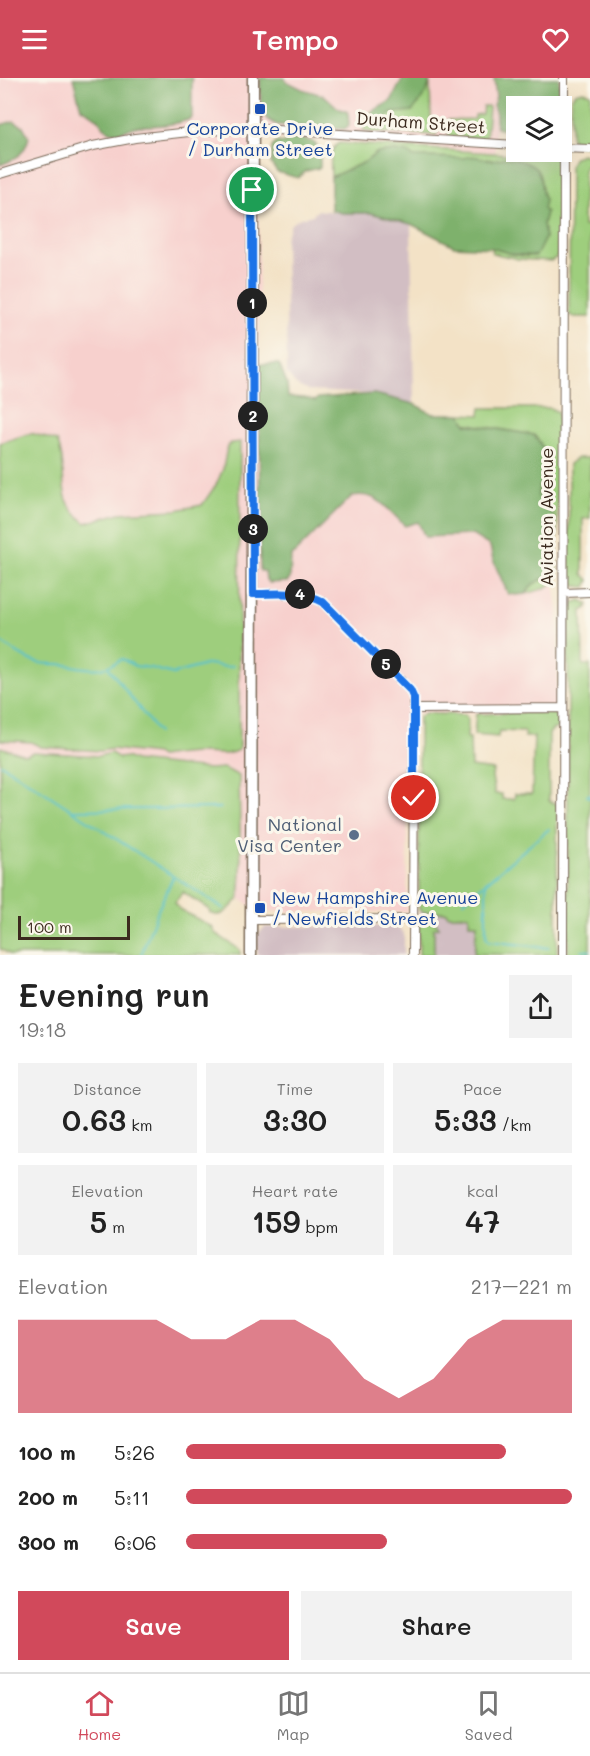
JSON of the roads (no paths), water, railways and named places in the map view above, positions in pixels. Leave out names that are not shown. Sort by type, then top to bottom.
[{"type":"street","points":[[251,955],[253,78]]},
{"type":"street","name":"Aviation Avenue","points":[[564,78],[564,96]]},
{"type":"street","name":"Durham Street","points":[[0,174],[73,150],[135,138],[198,131],[253,129],[506,145]]},
{"type":"street","points":[[572,148],[590,149]]},
{"type":"street","name":"Aviation Avenue","points":[[563,162],[563,955]]},
{"type":"street","points":[[564,593],[590,592]]},
{"type":"street","points":[[253,594],[296,593],[311,596],[323,602],[405,684],[414,699],[413,955]]},
{"type":"street","points":[[414,709],[563,708]]},
{"type":"street","points":[[252,920],[413,920]]},
{"type":"waterway","points":[[0,641],[19,655],[46,664],[98,668],[122,659],[135,666],[173,674],[209,664],[233,666]]},
{"type":"waterway","points":[[108,667],[158,733]]},
{"type":"waterway","points":[[1,764],[224,909]]},
{"type":"waterway","points":[[590,794],[587,796],[590,797]]},
{"type":"waterway","points":[[72,810],[220,808]]},
{"type":"waterway","points":[[464,901],[549,829]]},
{"type":"waterway","points":[[141,955],[173,877]]},
{"type":"waterway","points":[[486,882],[486,936],[489,941],[549,948]]},
{"type":"waterway","points":[[582,950],[590,951]]},
{"type":"place","name":"Corporate Drive / Durham Street","points":[[260,109]]},
{"type":"place","name":"National Visa Center","points":[[354,835]]},
{"type":"place","name":"New Hampshire Avenue / Newfields Street","points":[[260,908]]}]
